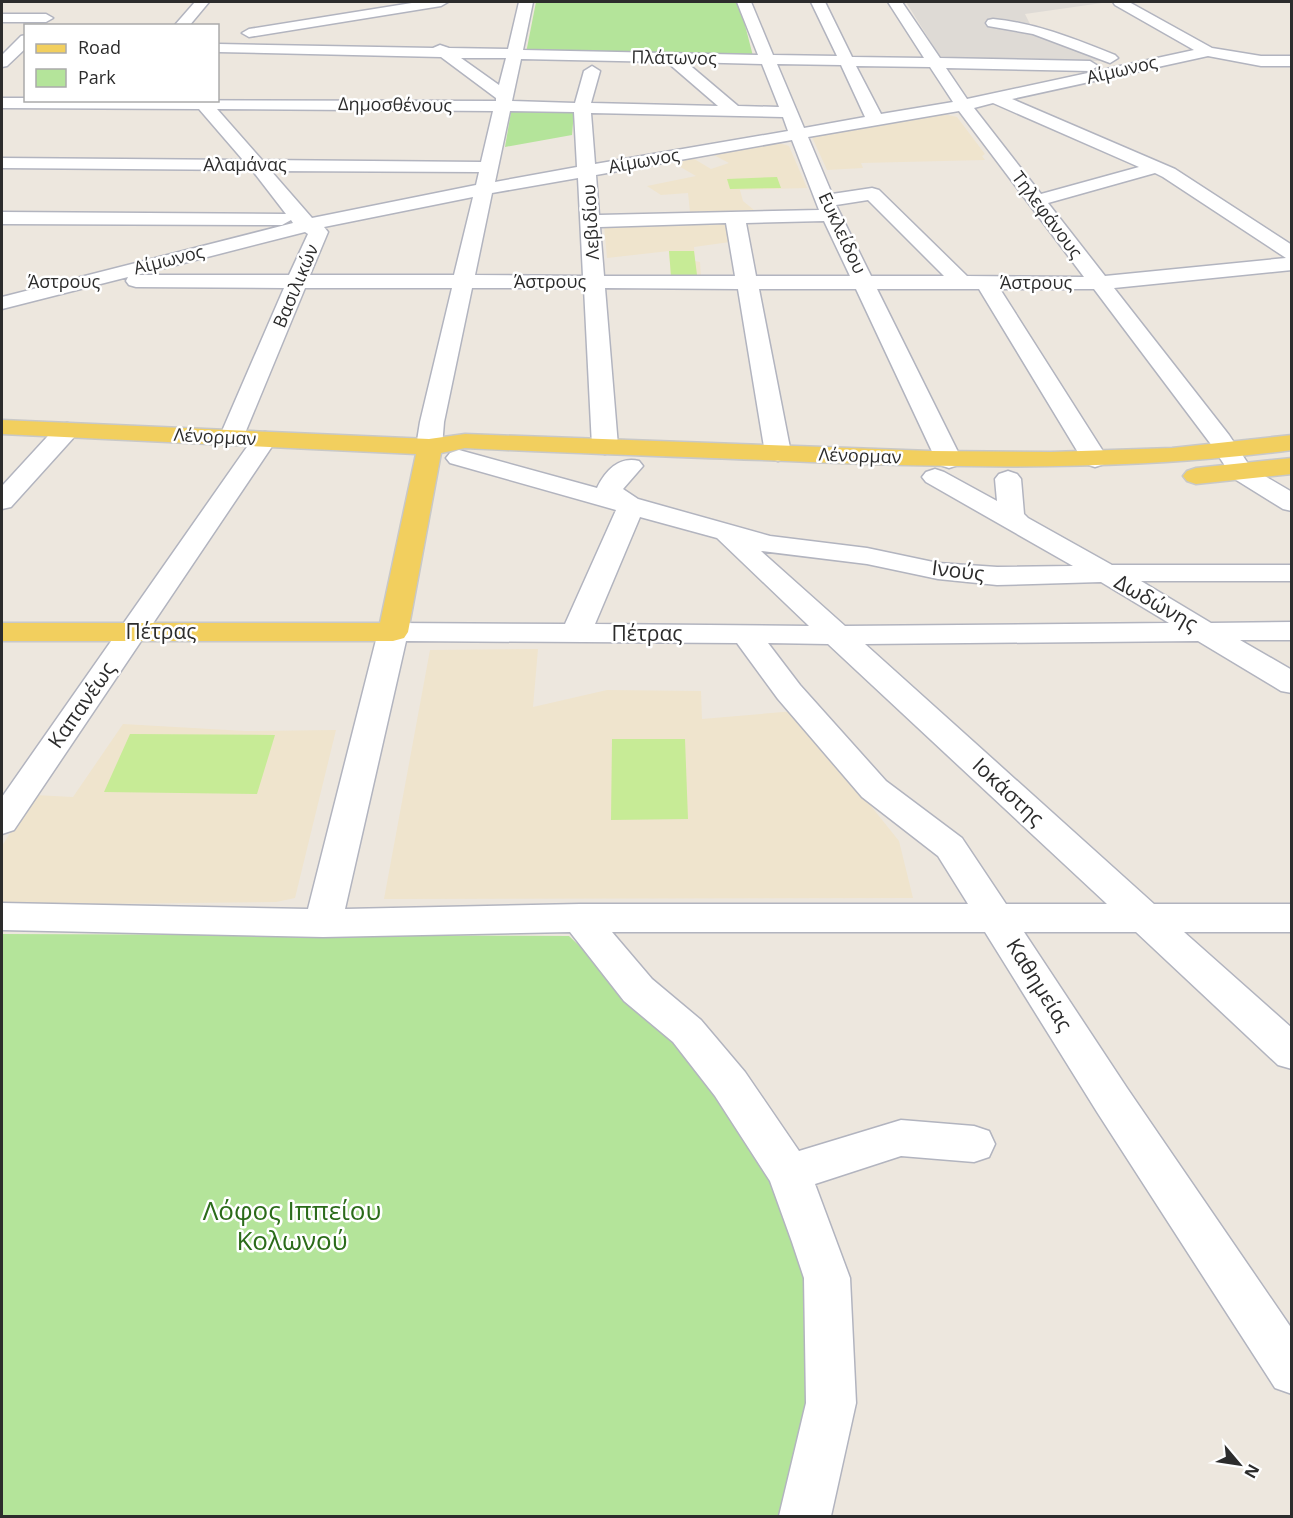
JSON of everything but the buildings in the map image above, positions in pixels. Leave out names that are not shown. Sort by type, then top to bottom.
[{"type":"main road","name":"Λένορμαν","points":[[2,427],[429,447],[465,441],[778,453],[942,468],[1008,479],[1236,463],[1292,442]]},
{"type":"main road","name":"Λένορμαν","points":[[429,447],[459,458],[630,466],[942,468],[1095,459],[1292,466]]},
{"type":"main road","points":[[393,632],[425,478],[429,447]]},
{"type":"main road","name":"Πέτρας","points":[[2,632],[393,632]]},
{"type":"street","points":[[183,24],[202,2]]},
{"type":"street","points":[[372,2],[402,22]]},
{"type":"street","points":[[219,38],[441,2]]},
{"type":"street","points":[[429,447],[432,422],[487,178],[512,54],[526,2]]},
{"type":"street","name":"Ευκλείδου","points":[[744,2],[828,208],[865,282],[942,468]]},
{"type":"street","points":[[818,2],[875,120]]},
{"type":"street","name":"Τηλεφάνους","points":[[895,2],[963,105],[1236,463]]},
{"type":"street","points":[[1120,2],[1208,52]]},
{"type":"street","points":[[982,8],[1000,36]]},
{"type":"street","points":[[2,18],[47,17]]},
{"type":"street","points":[[993,23],[1010,24],[1058,38],[1131,67]]},
{"type":"street","points":[[419,34],[502,101]]},
{"type":"street","points":[[2,46],[23,44]]},
{"type":"street","points":[[4,72],[23,44]]},
{"type":"street","name":"Πλάτωνος","points":[[219,48],[1131,67]]},
{"type":"street","points":[[1012,52],[1023,63]]},
{"type":"street","name":"Αίμωνος","points":[[2,303],[305,222],[487,178],[588,171],[963,105],[1208,52],[1261,61],[1292,61]]},
{"type":"street","points":[[672,58],[734,111]]},
{"type":"street","name":"Λεβιδίου","points":[[592,71],[582,107],[605,446]]},
{"type":"street","points":[[994,98],[1170,173],[1292,254]]},
{"type":"street","name":"Δημοσθένους","points":[[2,103],[502,101],[582,107],[789,112]]},
{"type":"street","name":"Βασιλικών","points":[[201,103],[305,222],[318,232],[300,281],[231,438]]},
{"type":"street","name":"Αλαμάνας","points":[[2,163],[258,166],[487,178]]},
{"type":"street","points":[[1036,201],[1154,168]]},
{"type":"street","points":[[590,221],[735,217],[828,208],[872,194],[962,283]]},
{"type":"street","points":[[735,217],[778,453]]},
{"type":"street","points":[[2,218],[305,222]]},
{"type":"street","name":"Άστρους","points":[[2,282],[1099,283],[1292,264]]},
{"type":"street","points":[[986,283],[1095,459]]},
{"type":"street","points":[[2,501],[67,430]]},
{"type":"street","name":"Καπανέως","points":[[2,822],[265,440]]},
{"type":"street","name":"Λένορμαν","points":[[459,458],[631,507]]},
{"type":"street","points":[[1236,463],[1292,502]]},
{"type":"street","points":[[576,633],[631,507],[615,496],[610,489],[614,480],[630,466]]},
{"type":"street","name":"Δωδώνης","points":[[942,468],[1019,525],[1106,573],[1292,684]]},
{"type":"street","points":[[1008,479],[1011,513],[1019,525]]},
{"type":"street","name":"Ινούς","points":[[631,507],[768,544],[867,556],[938,571],[997,576],[1106,573],[1292,573]]},
{"type":"street","name":"Ιοκάστης","points":[[724,531],[1292,1053]]},
{"type":"street","name":"Πέτρας","points":[[393,632],[839,636],[1292,631]]},
{"type":"street","points":[[323,923],[393,632]]},
{"type":"street","name":"Καθημείας","points":[[745,634],[789,692],[874,789],[950,847],[1118,1110],[1292,1371]]},
{"type":"street","points":[[2,917],[323,923],[580,918],[1292,918]]},
{"type":"street","points":[[580,918],[638,990],[687,1031],[730,1084],[789,1173],[827,1278],[831,1403],[805,1516]]},
{"type":"street","points":[[789,1173],[901,1138],[974,1144]]},
{"type":"shaded area","points":[[906,2],[1109,2],[1025,14],[1031,26],[1105,61],[942,60]]},
{"type":"shaded area","points":[[943,114],[957,117],[985,154],[982,156],[985,160],[861,163],[863,168],[827,170],[812,137]]},
{"type":"shaded area","points":[[779,143],[789,146],[807,188],[740,190],[743,201],[754,210],[690,212],[688,193],[661,195],[647,186],[696,176],[670,161],[691,157],[711,169],[729,163],[710,153]]},
{"type":"shaded area","points":[[726,223],[730,242],[694,247],[695,261],[700,262],[701,279],[671,278],[669,251],[607,258],[604,225]]},
{"type":"shaded area","points":[[538,649],[533,707],[607,690],[701,691],[702,719],[795,711],[899,841],[913,898],[384,899],[430,650]]},
{"type":"shaded area","points":[[123,724],[245,731],[336,730],[295,898],[276,902],[2,905],[2,846],[34,795],[73,797]]},
{"type":"green space","points":[[536,2],[739,2],[753,56],[526,53]]},
{"type":"green space","points":[[511,112],[574,112],[572,135],[505,147]]},
{"type":"green space","points":[[777,177],[781,188],[730,189],[727,179]]},
{"type":"green space","points":[[669,251],[694,251],[697,275],[671,276]]},
{"type":"green space","points":[[130,734],[275,735],[257,794],[104,792]]},
{"type":"green space","points":[[612,739],[685,739],[688,819],[611,820]]},
{"type":"green space","name":"Λόφος Ιππείου Κολωνού","points":[[2,934],[569,936],[679,1041],[778,1177],[808,1268],[817,1402],[786,1516],[2,1516]]}]
